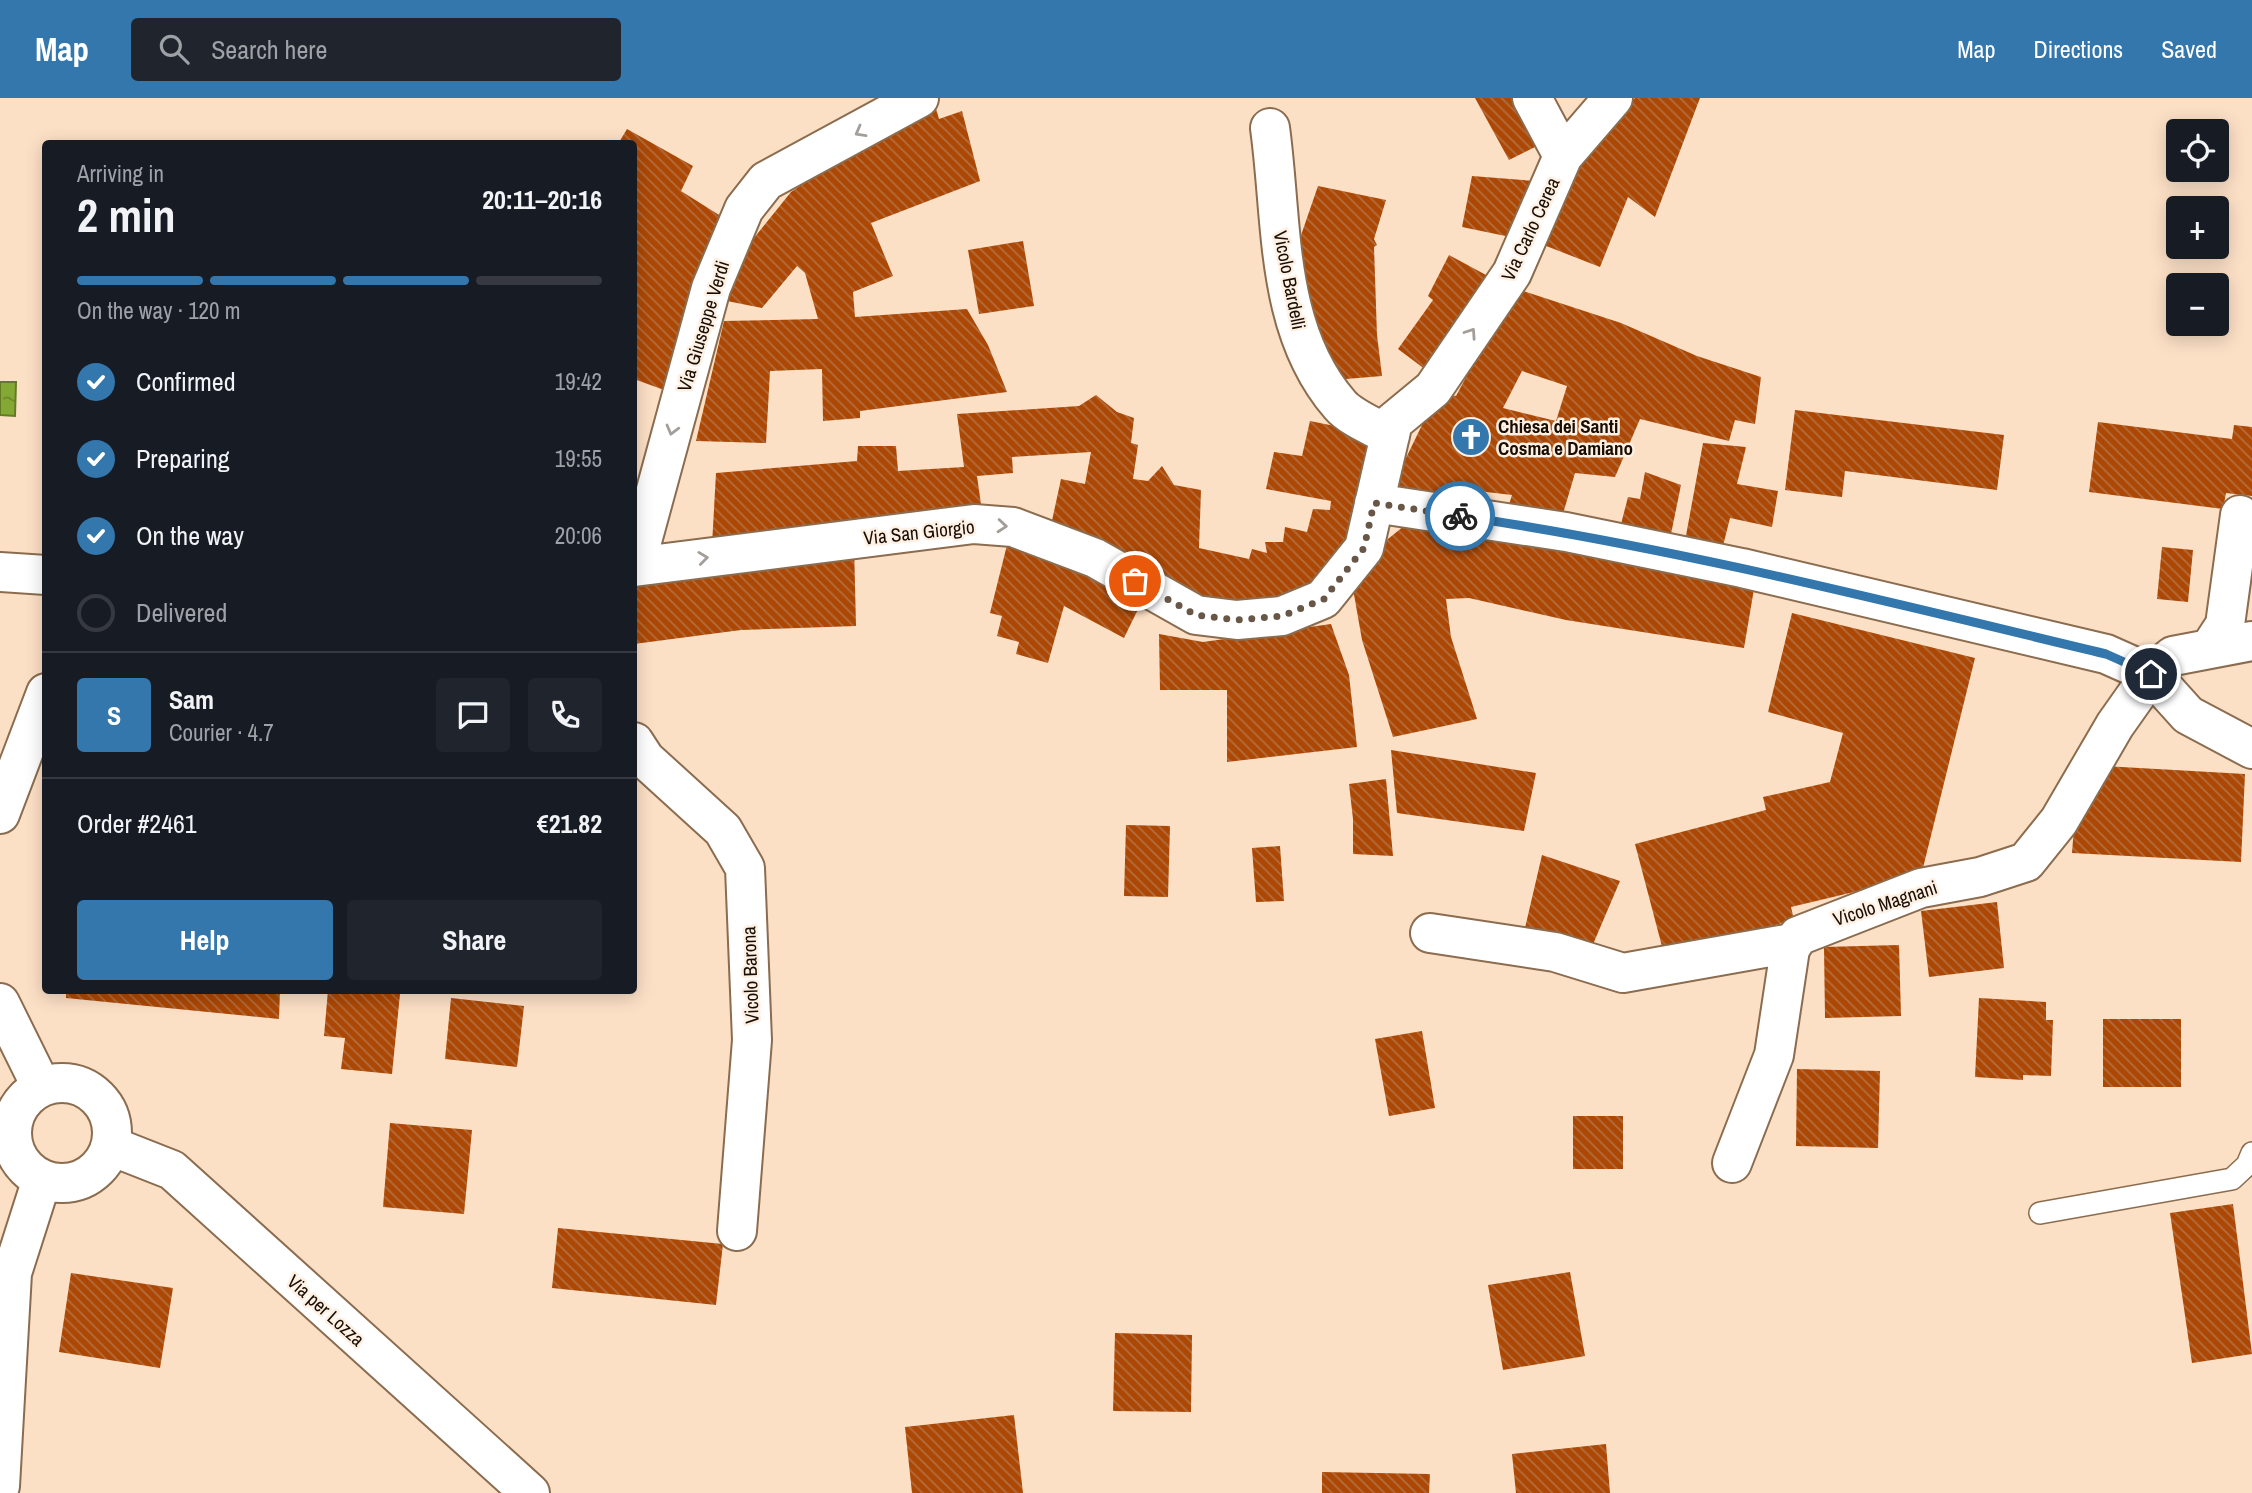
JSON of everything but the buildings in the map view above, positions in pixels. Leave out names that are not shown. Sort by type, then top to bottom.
[{"type":"street","name":"Via Giuseppe Verdi","points":[[637,556],[711,288],[744,209],[766,181],[919,98]]},
{"type":"street","name":"Via Carlo Cerea","points":[[1390,436],[1393,422],[1433,389],[1512,273],[1563,156],[1532,98]]},
{"type":"street","points":[[1563,156],[1613,98]]},
{"type":"street","name":"Vicolo Bardelli","points":[[1270,128],[1288,288],[1293,314],[1308,354],[1341,406],[1390,436]]},
{"type":"street","name":"Via San Giorgio","points":[[637,567],[974,524],[1013,527],[1095,558],[1196,615],[1237,620],[1282,616],[1324,599],[1364,548],[1390,436]]},
{"type":"street","points":[[1374,503],[1566,532],[1742,568],[2106,654],[2151,674],[2188,715],[2252,749]]},
{"type":"street","points":[[2210,648],[2225,625],[2240,515]]},
{"type":"street","points":[[0,572],[42,580]]},
{"type":"street","name":"Vicolo Magnani","points":[[1792,943],[1818,926],[1922,888],[1980,877],[2026,862],[2059,821],[2115,724],[2151,674],[2173,656],[2252,641]]},
{"type":"street","points":[[0,814],[42,703]]},
{"type":"street","name":"Vicolo Barona","points":[[639,750],[723,830],[745,868],[752,1040],[737,1231]]},
{"type":"street","points":[[1430,933],[1555,952],[1623,972],[1792,943],[1774,1055],[1732,1163]]},
{"type":"street","points":[[0,1003],[41,1086]]},
{"type":"street","points":[[72,1083],[89,1089],[99,1098],[113,1128],[111,1146],[104,1161],[92,1174],[75,1181],[57,1183],[42,1179],[27,1170],[16,1156],[11,1128],[19,1105],[41,1086],[72,1083]]},
{"type":"street","name":"Via per Lozza","points":[[111,1146],[172,1170],[530,1493]]},
{"type":"street","points":[[0,1486],[12,1273],[42,1179]]},
{"type":"lane","points":[[2040,1213],[2232,1179],[2247,1165],[2252,1153]]},
{"type":"water","points":[[0,382],[16,382],[15,416],[0,415]]},
{"type":"way so far","points":[[1135,581],[1196,615],[1237,620],[1282,616],[1324,599],[1364,548],[1374,503],[1460,516]]},
{"type":"place","name":"Chiesa dei Santi Cosma e Damiano","points":[[1471,437]]},
{"type":"route","points":[[1460,516],[1566,532],[1742,568],[2106,654],[2151,674]]}]
